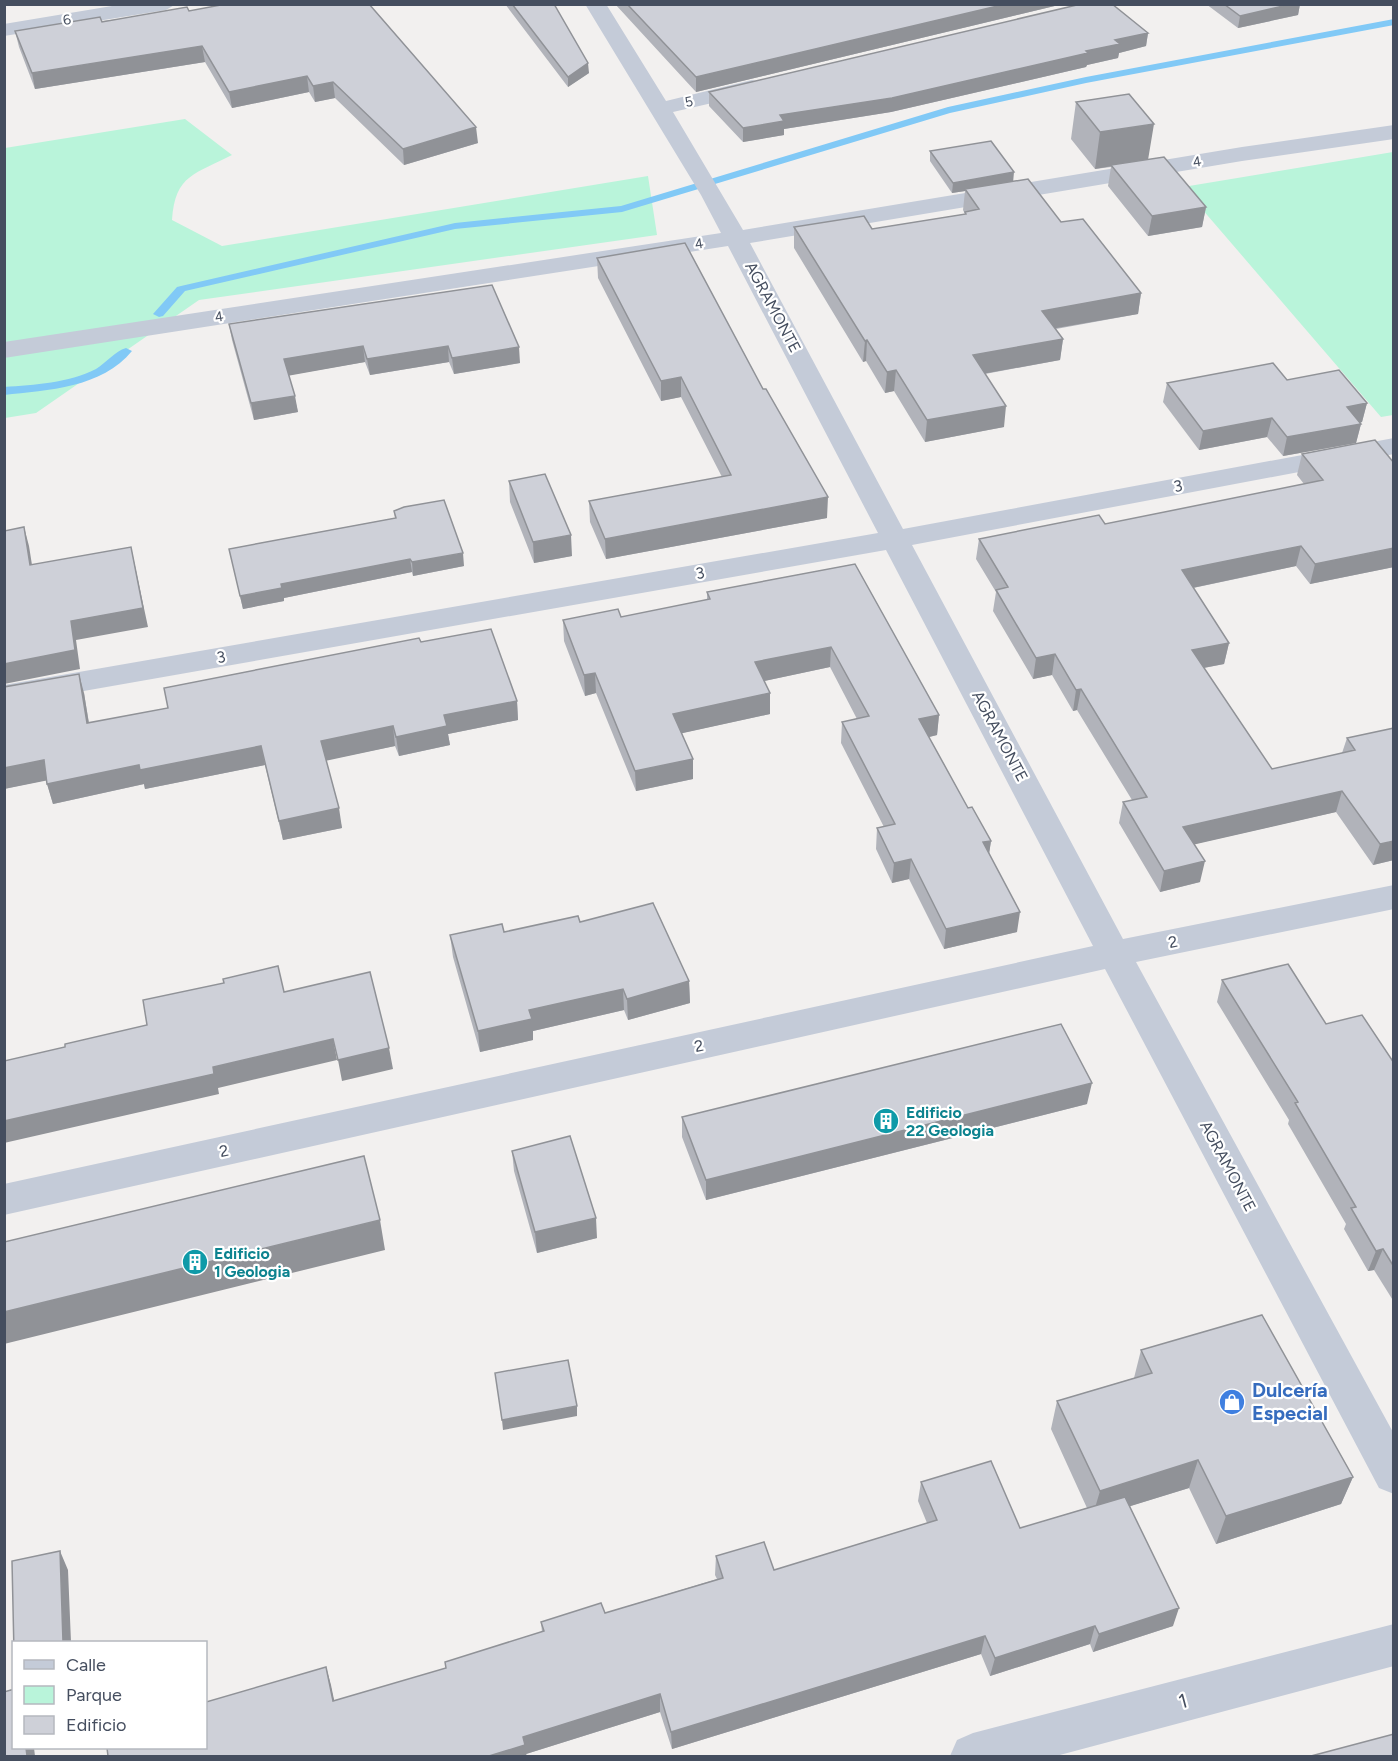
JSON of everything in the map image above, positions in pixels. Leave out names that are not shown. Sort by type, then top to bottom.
[{"type":"street","name":"6","points":[[4,30],[166,4]]},
{"type":"street","name":"AGRAMONTE","points":[[595,4],[706,184],[736,238],[897,539],[1114,954],[1394,1475]]},
{"type":"street","name":"5","points":[[659,109],[773,82]]},
{"type":"street","name":"4","points":[[4,350],[736,238],[1242,154],[1394,132]]},
{"type":"street","name":"3","points":[[4,695],[897,539],[1394,446]]},
{"type":"street","name":"2","points":[[4,1200],[1114,954],[1394,897]]},
{"type":"street","name":"1","points":[[973,1756],[1394,1645]]},
{"type":"green space","points":[[185,119],[232,155],[198,172],[183,184],[174,205],[172,220],[222,246],[648,176],[657,235],[199,300],[36,413],[5,418],[5,148]]},
{"type":"green space","points":[[1393,152],[1393,415],[1381,417],[1183,187]]},
{"type":"building","points":[[226,4],[369,4],[476,127],[403,149],[333,82],[313,86],[307,76],[229,92],[202,46],[32,73],[15,31],[100,17],[102,22],[187,7],[189,11]]},
{"type":"building","points":[[512,4],[554,4],[588,63],[568,77]]},
{"type":"building","points":[[627,4],[1006,4],[696,77]]},
{"type":"building","points":[[1081,4],[1112,4],[1148,33],[1115,40],[1120,44],[1086,51],[1088,53],[892,98],[780,115],[784,121],[743,128],[709,92]]},
{"type":"building","points":[[1224,4],[1292,4],[1240,16]]},
{"type":"building","points":[[1129,94],[1154,124],[1100,132],[1076,102]]},
{"type":"building","points":[[991,141],[1014,172],[953,183],[930,151]]},
{"type":"building","points":[[1164,157],[1206,207],[1152,216],[1111,165]]},
{"type":"building","points":[[1028,179],[1061,222],[1083,219],[1141,293],[1042,311],[1063,339],[973,355],[1006,406],[927,420],[896,370],[887,372],[867,340],[865,341],[794,227],[864,216],[872,229],[966,214],[965,212],[979,209],[965,189]]},
{"type":"building","points":[[685,243],[763,389],[766,389],[828,497],[605,539],[589,501],[731,475],[681,377],[661,381],[597,258]]},
{"type":"building","points":[[492,285],[519,347],[452,358],[448,346],[367,359],[363,346],[284,359],[295,396],[251,403],[229,324]]},
{"type":"building","points":[[1273,363],[1287,380],[1339,370],[1367,403],[1347,407],[1361,424],[1287,437],[1272,418],[1203,431],[1167,383]]},
{"type":"building","points":[[1375,440],[1394,463],[1394,548],[1315,564],[1301,546],[1182,570],[1229,643],[1192,650],[1272,769],[1355,750],[1347,738],[1394,728],[1394,841],[1380,844],[1342,791],[1183,827],[1205,861],[1164,871],[1123,802],[1147,797],[1081,689],[1076,690],[1055,654],[1036,658],[996,590],[1008,587],[979,539],[1099,515],[1105,524],[1323,480],[1302,454]]},
{"type":"building","points":[[545,474],[571,535],[533,542],[509,481]]},
{"type":"building","points":[[444,500],[463,553],[412,562],[410,559],[281,584],[282,588],[240,596],[229,549],[396,518],[394,511],[404,507]]},
{"type":"building","points":[[24,527],[30,565],[131,547],[143,608],[71,621],[75,650],[4,664],[4,531]]},
{"type":"building","points":[[855,564],[939,715],[919,719],[968,808],[972,807],[991,841],[983,842],[1020,912],[946,929],[911,859],[894,863],[877,828],[895,824],[842,722],[869,716],[831,647],[755,662],[770,693],[673,714],[693,759],[635,771],[595,673],[584,675],[563,620],[618,609],[621,617],[710,599],[707,592]]},
{"type":"building","points":[[491,629],[517,701],[444,715],[447,726],[396,737],[393,726],[321,741],[339,808],[279,821],[261,746],[140,770],[139,765],[47,784],[44,760],[4,768],[4,687],[79,674],[87,723],[168,708],[164,688],[419,638],[421,642]]},
{"type":"building","points":[[653,903],[689,981],[627,999],[623,989],[529,1010],[532,1019],[478,1031],[450,935],[502,924],[504,932],[578,916],[580,922]]},
{"type":"building","points":[[1288,964],[1326,1024],[1362,1015],[1394,1063],[1394,1267],[1383,1249],[1376,1251],[1351,1208],[1356,1207],[1295,1103],[1298,1102],[1222,980]]},
{"type":"building","points":[[278,966],[284,992],[370,972],[389,1048],[338,1060],[333,1039],[213,1067],[214,1074],[4,1121],[4,1061],[147,1025],[143,1000],[224,983],[223,979]]},
{"type":"building","name":"Edificio 22 Geologia","points":[[1061,1024],[1092,1083],[706,1180],[682,1117]]},
{"type":"building","points":[[570,1136],[596,1218],[535,1232],[512,1151]]},
{"type":"building","points":[[364,1156],[380,1220],[4,1312],[4,1242]]},
{"type":"building","points":[[1262,1315],[1353,1477],[1226,1516],[1198,1460],[1100,1491],[1057,1401],[1152,1373],[1141,1350]]},
{"type":"building","points":[[568,1360],[577,1406],[502,1420],[495,1373]]},
{"type":"building","points":[[991,1461],[1020,1528],[1125,1497],[1179,1608],[1099,1634],[1095,1626],[995,1658],[985,1636],[671,1732],[660,1694],[523,1737],[525,1745],[489,1756],[108,1756],[107,1749],[207,1749],[207,1702],[326,1667],[333,1701],[446,1668],[445,1662],[544,1631],[541,1622],[601,1603],[605,1613],[723,1578],[716,1556],[764,1542],[774,1570],[937,1520],[921,1482]]},
{"type":"building","points":[[60,1551],[63,1641],[14,1641],[12,1561]]},
{"type":"building","points":[[12,1690],[12,1749],[26,1749],[27,1756],[4,1756],[4,1692]]},
{"type":"building","points":[[1394,1734],[1394,1756],[1311,1756]]},
{"type":"waterway","points":[[159,314],[181,289],[455,226],[622,209],[948,110],[1086,80],[1394,22]]},
{"type":"waterway","points":[[4,391],[37,388],[86,377],[101,371],[126,351]]},
{"type":"place","name":"Edificio 22 Geologia","points":[[886,1121]]},
{"type":"place","name":"Edificio 1 Geologia","points":[[195,1262]]},
{"type":"place","name":"Dulcería Especial","points":[[1232,1402]]}]
